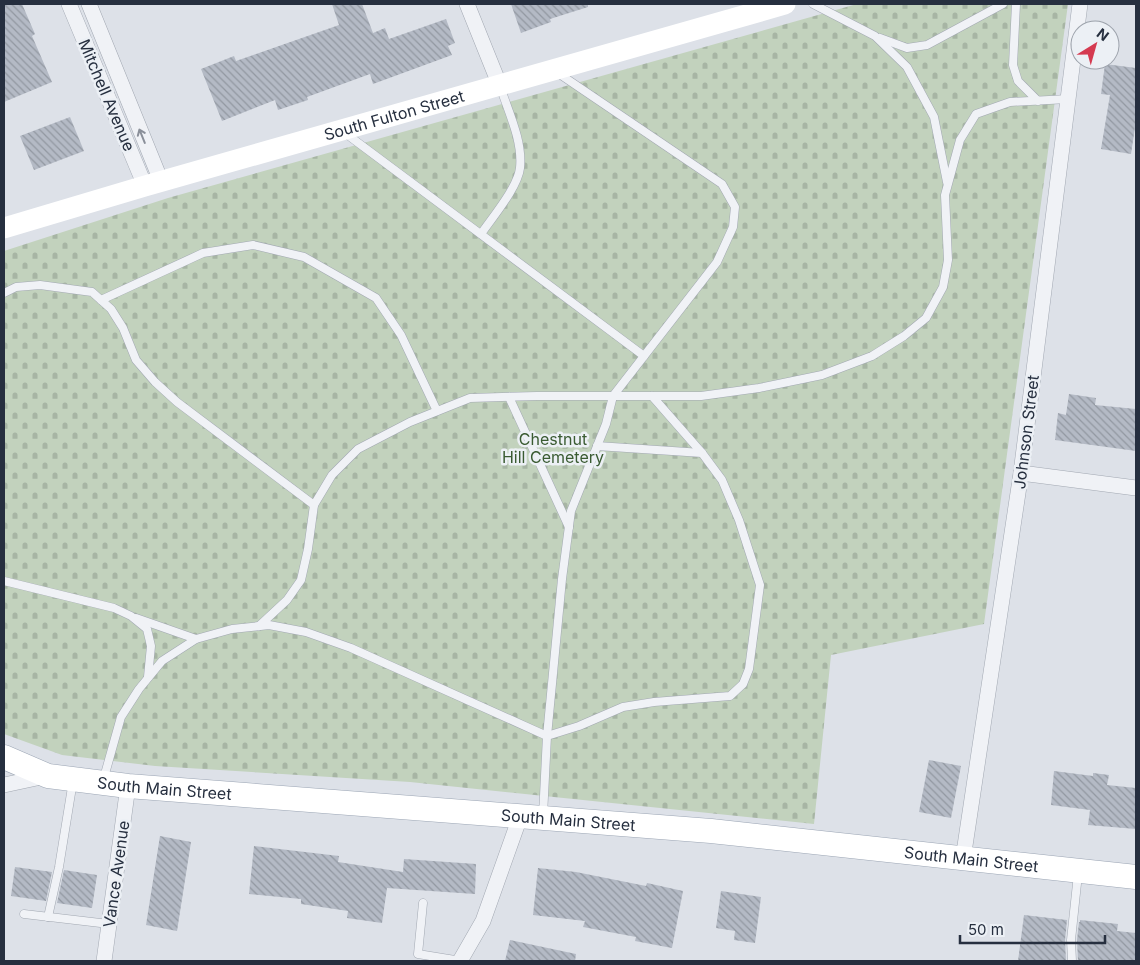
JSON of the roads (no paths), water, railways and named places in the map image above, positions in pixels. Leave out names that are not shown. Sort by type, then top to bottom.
[{"type":"main road","name":"South Main Street","points":[[4,757],[48,776],[128,786],[711,831],[1136,877]]},
{"type":"street","name":"Mitchell Avenue","points":[[69,4],[153,184]]},
{"type":"street","name":"Mitchell Avenue","points":[[89,4],[153,184]]},
{"type":"street","points":[[467,4],[500,86]]},
{"type":"street","name":"South Fulton Street","points":[[4,228],[785,4]]},
{"type":"street","name":"Johnson Street","points":[[963,859],[1021,473],[1080,4]]},
{"type":"street","points":[[1021,473],[1136,488]]},
{"type":"street","points":[[4,785],[48,776]]},
{"type":"street","name":"Vance Avenue","points":[[104,961],[128,786]]},
{"type":"street","points":[[461,961],[483,921],[520,817]]},
{"type":"lane","points":[[813,4],[875,36],[907,48],[927,45],[1003,4]]},
{"type":"lane","points":[[1016,4],[1013,65],[1018,81],[1038,101]]},
{"type":"lane","points":[[875,36],[907,67],[934,117],[948,184]]},
{"type":"lane","points":[[543,818],[548,736],[571,512],[606,424],[613,396],[717,262],[733,227],[735,207],[722,184],[555,70]]},
{"type":"lane","points":[[481,234],[511,191],[520,169],[519,144],[500,86]]},
{"type":"lane","points":[[260,626],[288,600],[301,580],[308,549],[314,505],[332,475],[358,449],[410,422],[470,398],[701,396],[760,388],[822,375],[872,356],[904,336],[926,318],[943,287],[948,260],[945,195],[960,140],[976,114],[1010,102],[1068,99]]},
{"type":"lane","points":[[342,130],[644,356]]},
{"type":"lane","points":[[101,300],[203,253],[253,245],[304,257],[376,298],[401,335],[438,411]]},
{"type":"lane","points":[[4,293],[16,287],[40,285],[92,292],[111,309],[124,328],[136,360],[155,382],[177,402],[314,505]]},
{"type":"lane","points":[[103,783],[121,717],[162,660],[196,639],[232,629],[269,625],[306,632],[351,648],[548,736],[578,726],[623,706],[730,696],[742,684],[749,669],[760,585],[739,520],[722,480],[702,453],[652,396]]},
{"type":"lane","points":[[509,397],[569,527]]},
{"type":"lane","points":[[598,446],[702,453]]},
{"type":"lane","points":[[4,582],[114,608],[196,639]]},
{"type":"lane","points":[[131,616],[146,629],[151,646],[148,678]]},
{"type":"lane","points":[[48,917],[59,867],[73,780]]},
{"type":"lane","points":[[1072,961],[1071,940],[1079,871]]},
{"type":"lane","points":[[423,903],[418,954],[461,961]]},
{"type":"lane","points":[[24,914],[109,924]]},
{"type":"park label","name":"Chestnut Hill Cemetery","points":[[553,448]]}]
